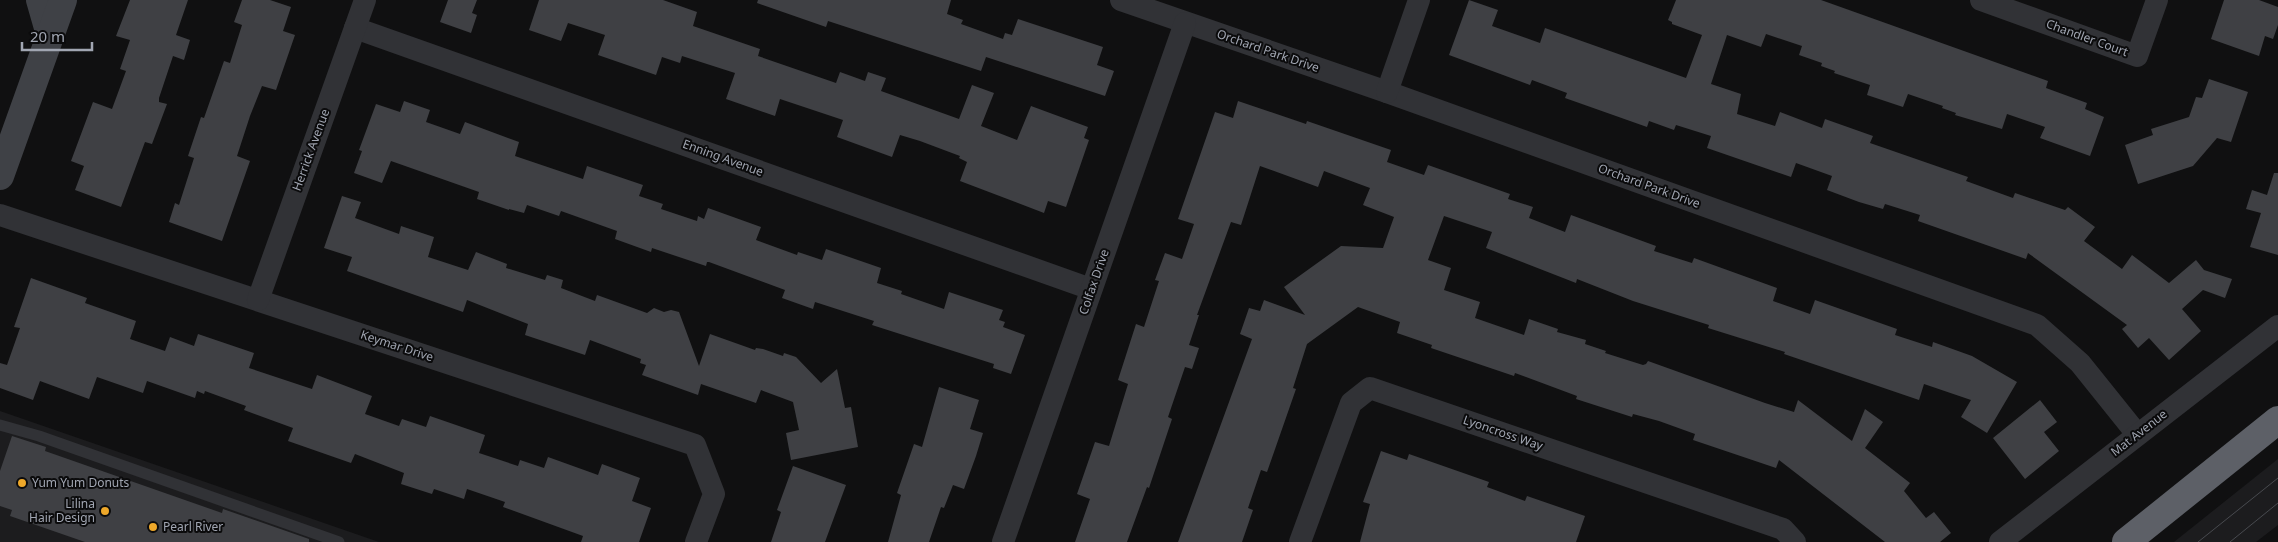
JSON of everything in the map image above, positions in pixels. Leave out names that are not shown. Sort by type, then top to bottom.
[{"type":"highway","points":[[2126,542],[2278,420]]},
{"type":"main road","points":[[40,0],[50,35]]},
{"type":"main road","points":[[0,176],[63,0]]},
{"type":"street","name":"Herrick Avenue","points":[[258,300],[365,0]]},
{"type":"street","name":"Orchard Park Drive","points":[[1121,0],[1387,92],[2037,325],[2080,363],[2137,434]]},
{"type":"street","points":[[1387,92],[1419,0]]},
{"type":"street","name":"Chandler Court","points":[[1981,0],[2137,56],[2157,0]]},
{"type":"street","name":"Colfax Drive","points":[[1003,542],[1186,23]]},
{"type":"street","name":"Enning Avenue","points":[[356,28],[1091,289]]},
{"type":"street","name":"Keymar Drive","points":[[0,215],[695,445],[714,494],[696,542]]},
{"type":"street","name":"Mat Avenue","points":[[2000,542],[2278,326]]},
{"type":"street","name":"Lyoncross Way","points":[[1300,542],[1351,403],[1370,388],[1783,529],[1795,542]]},
{"type":"lane","points":[[0,425],[39,436],[339,542]]},
{"type":"shaded area","points":[[0,411],[379,542],[0,542]]},
{"type":"shaded area","points":[[2278,459],[2278,525],[2256,542],[2174,542]]},
{"type":"building","points":[[130,0],[188,0],[176,35],[190,40],[184,60],[173,56],[159,98],[159,102],[167,104],[152,144],[145,142],[121,207],[75,190],[84,166],[71,161],[93,102],[112,109],[126,71],[120,69],[130,40],[116,36]]},
{"type":"building","points":[[242,0],[270,0],[291,7],[283,31],[295,35],[276,90],[262,86],[250,116],[237,156],[250,161],[222,241],[169,222],[175,203],[179,205],[194,158],[188,156],[201,117],[204,118],[224,61],[230,63],[242,25],[234,22]]},
{"type":"building","points":[[448,0],[477,0],[472,13],[477,15],[471,33],[440,22]]},
{"type":"building","points":[[539,0],[663,0],[697,12],[693,26],[760,49],[758,56],[836,83],[840,72],[865,81],[868,72],[886,78],[881,91],[959,119],[972,85],[994,93],[981,126],[1017,140],[1031,106],[1088,127],[1084,138],[1089,140],[1066,207],[1048,201],[1044,213],[960,181],[967,162],[959,158],[960,156],[920,141],[900,135],[892,157],[837,137],[843,120],[780,99],[775,116],[726,99],[735,73],[682,56],[680,63],[662,57],[656,75],[598,55],[605,35],[568,23],[561,41],[529,30]]},
{"type":"building","points":[[758,0],[951,0],[947,14],[963,20],[961,24],[1003,39],[1005,33],[1012,35],[1018,19],[1103,47],[1097,65],[1114,71],[1105,96],[986,57],[981,71],[828,21],[826,27],[757,3]]},
{"type":"building","points":[[1469,0],[1498,10],[1492,26],[1540,43],[1545,28],[1686,78],[1702,35],[1672,24],[1668,20],[1676,0],[1821,0],[2048,81],[2046,88],[2087,103],[2085,109],[2104,117],[2090,156],[2040,138],[2045,127],[2007,114],[2002,129],[1955,115],[1956,113],[1942,108],[1943,106],[1908,94],[1903,107],[1867,95],[1870,85],[1834,73],[1835,71],[1821,66],[1822,63],[1799,55],[1802,46],[1766,34],[1761,47],[1727,35],[1711,84],[1741,94],[1737,114],[1775,126],[1780,112],[1822,128],[1825,119],[1873,136],[1870,143],[1968,177],[1966,181],[2013,198],[2015,193],[2065,210],[2068,207],[2095,227],[2084,241],[2122,269],[2132,255],[2169,283],[2196,260],[2204,270],[2232,279],[2225,298],[2203,290],[2182,309],[2201,331],[2169,360],[2149,338],[2138,348],[2122,329],[2127,325],[2028,253],[2026,259],[1918,221],[1920,215],[1885,204],[1883,209],[1827,190],[1832,176],[1796,163],[1791,177],[1707,148],[1711,136],[1676,125],[1674,130],[1649,121],[1647,127],[1565,98],[1567,93],[1532,80],[1530,85],[1449,55]]},
{"type":"building","points":[[2224,0],[2259,0],[2278,7],[2278,25],[2273,39],[2265,36],[2259,56],[2211,39]]},
{"type":"building","points":[[2209,79],[2248,92],[2231,142],[2217,138],[2193,166],[2138,184],[2125,145],[2153,135],[2151,129],[2189,117],[2196,97],[2202,98]]},
{"type":"building","points":[[404,101],[430,110],[426,122],[460,134],[465,122],[519,142],[515,156],[583,179],[587,166],[643,185],[639,196],[663,204],[661,209],[697,221],[698,216],[704,219],[708,208],[761,227],[756,240],[797,255],[798,252],[822,260],[826,249],[881,268],[877,283],[902,291],[901,294],[944,309],[949,292],[1003,310],[999,320],[1005,322],[1003,327],[1025,335],[1011,374],[993,368],[994,364],[872,325],[874,321],[815,302],[813,309],[782,298],[785,290],[709,262],[707,262],[706,266],[652,248],[651,252],[615,239],[617,231],[561,211],[559,216],[527,205],[524,213],[509,210],[477,199],[479,192],[391,161],[382,183],[354,173],[362,151],[359,150],[376,104],[400,112]]},
{"type":"building","points":[[1238,101],[1306,124],[1307,121],[1391,150],[1387,162],[1424,175],[1428,165],[1510,194],[1508,199],[1533,207],[1529,218],[1565,232],[1571,215],[1656,246],[1654,251],[1692,263],[1694,258],[1777,288],[1773,301],[1810,314],[1815,300],[1897,329],[1895,335],[1932,347],[1933,342],[1972,356],[2017,382],[1987,433],[1961,417],[1971,400],[1924,384],[1919,400],[1784,354],[1785,352],[1708,328],[1709,325],[1633,301],[1577,279],[1576,283],[1486,248],[1492,232],[1444,216],[1428,260],[1451,268],[1444,290],[1480,302],[1475,318],[1524,335],[1529,319],[1558,329],[1557,332],[1586,340],[1585,344],[1606,351],[1605,353],[1643,365],[1648,361],[1794,412],[1798,400],[1852,441],[1865,409],[1883,422],[1865,448],[1910,483],[1904,491],[1926,518],[1934,512],[1951,533],[1940,542],[1885,542],[1779,460],[1776,468],[1693,440],[1695,434],[1659,421],[1633,414],[1632,417],[1576,399],[1577,396],[1515,373],[1514,376],[1431,348],[1432,345],[1397,333],[1400,322],[1358,307],[1307,344],[1293,388],[1296,389],[1267,472],[1261,470],[1248,508],[1253,510],[1242,542],[1178,542],[1252,339],[1240,334],[1249,308],[1260,311],[1264,300],[1305,315],[1284,287],[1341,246],[1383,248],[1394,217],[1363,205],[1370,188],[1324,171],[1318,187],[1260,166],[1241,225],[1231,222],[1197,315],[1199,315],[1189,345],[1199,348],[1192,369],[1185,367],[1168,417],[1172,419],[1149,488],[1147,487],[1127,542],[1075,542],[1090,499],[1077,494],[1095,442],[1109,446],[1128,384],[1118,380],[1136,324],[1144,327],[1159,281],[1155,280],[1165,253],[1182,259],[1194,224],[1178,219],[1215,112],[1233,118]]},
{"type":"building","points":[[2274,173],[2278,173],[2278,255],[2250,247],[2261,213],[2246,209],[2252,190],[2267,195]]},
{"type":"building","points":[[342,196],[361,202],[355,218],[399,234],[401,226],[434,237],[428,257],[468,270],[476,252],[507,264],[506,268],[545,280],[547,275],[563,280],[561,288],[595,301],[597,295],[647,313],[654,308],[664,312],[671,310],[679,312],[699,366],[710,334],[755,350],[756,348],[763,349],[783,356],[784,353],[796,357],[821,383],[837,369],[845,408],[851,407],[858,447],[791,460],[786,433],[799,430],[793,402],[761,390],[756,403],[701,384],[698,395],[642,375],[646,365],[640,363],[641,359],[590,340],[585,355],[525,335],[528,324],[467,300],[463,312],[347,271],[352,257],[324,248]]},
{"type":"building","points":[[31,278],[87,298],[85,303],[136,321],[130,339],[165,351],[170,337],[194,346],[198,334],[254,353],[249,368],[312,389],[317,375],[372,396],[365,414],[399,426],[402,419],[426,427],[430,416],[485,435],[479,453],[518,466],[520,460],[544,468],[548,457],[598,475],[602,464],[640,478],[632,501],[651,508],[639,542],[581,542],[583,536],[503,507],[505,502],[467,489],[464,499],[434,489],[432,494],[401,484],[404,473],[355,454],[351,463],[288,441],[293,428],[244,410],[246,406],[205,391],[204,394],[197,391],[195,398],[147,381],[143,393],[97,377],[89,399],[40,381],[33,400],[0,388],[0,363],[7,365],[20,328],[14,327]]},
{"type":"building","points":[[939,387],[979,400],[970,429],[983,433],[976,456],[964,489],[953,485],[944,508],[941,507],[929,542],[888,542],[901,495],[897,493],[914,444],[922,447]]},
{"type":"building","points":[[2040,400],[2057,422],[2044,432],[2059,451],[2025,479],[1993,438]]},
{"type":"building","points":[[12,436],[46,447],[45,451],[222,513],[223,509],[309,539],[309,542],[85,542],[10,516],[12,510],[0,506],[0,471]]},
{"type":"building","points":[[1381,451],[1407,460],[1409,454],[1489,482],[1487,487],[1525,501],[1527,496],[1585,516],[1576,542],[1360,542],[1370,504],[1363,502]]},
{"type":"building","points":[[793,466],[846,485],[825,542],[771,542],[781,512],[777,510]]},
{"type":"tram line","points":[[2198,542],[2278,478]]},
{"type":"tram line","points":[[2230,542],[2278,503]]},
{"type":"place","name":"Yum Yum Donuts","points":[[22,483]]},
{"type":"place","name":"Lilina Hair Design","points":[[105,511]]},
{"type":"place","name":"Pearl River","points":[[153,527]]}]
